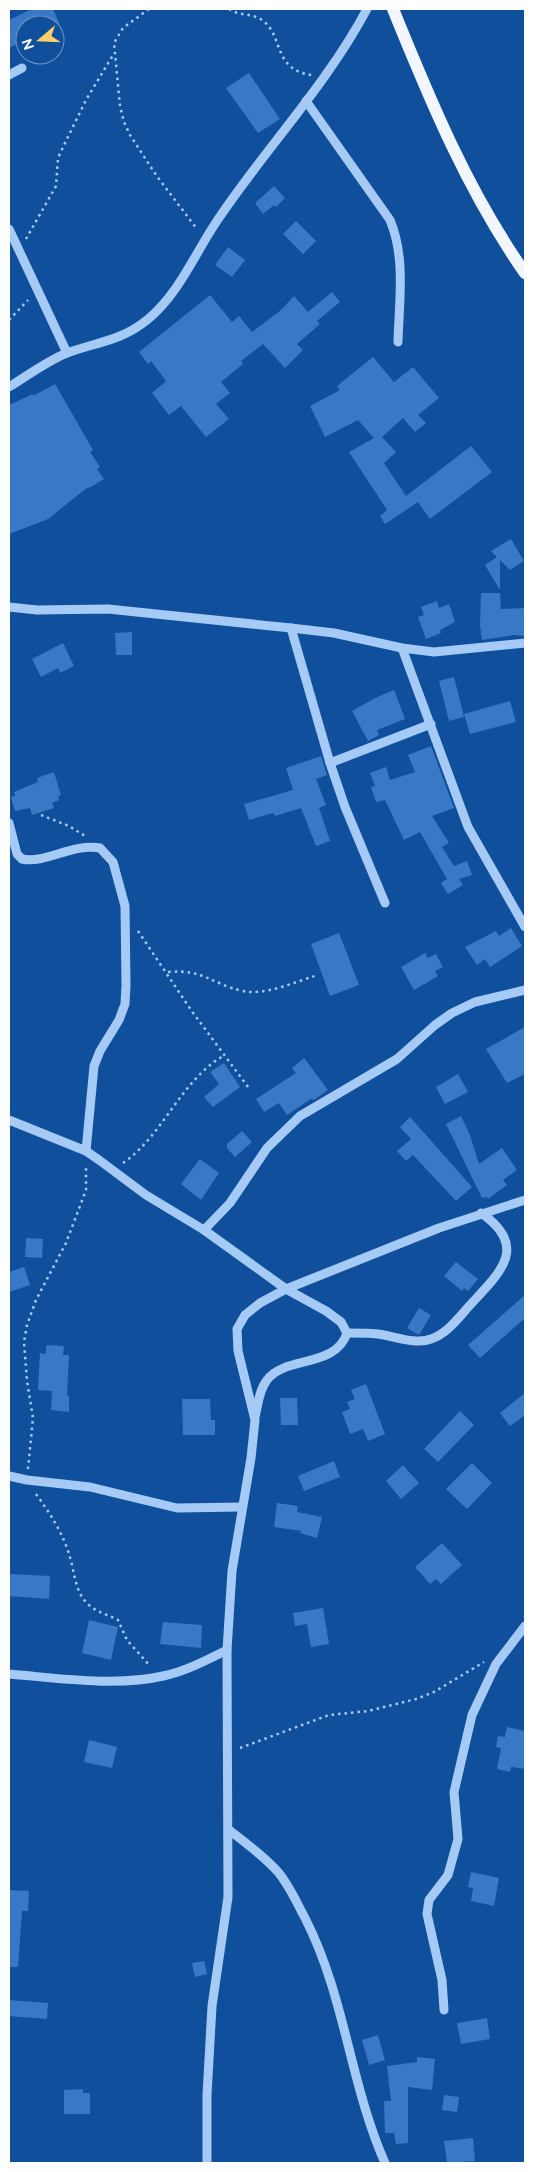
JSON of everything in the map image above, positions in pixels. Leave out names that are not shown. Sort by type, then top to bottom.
[{"type":"main road","points":[[393,9],[453,148],[480,199],[525,273]]},
{"type":"street","points":[[9,387],[67,353],[105,343],[126,334],[147,320],[167,301],[220,216],[326,77],[366,9]]},
{"type":"street","points":[[9,75],[22,68]]},
{"type":"street","points":[[306,102],[390,220],[394,230],[398,245],[400,271],[398,342]]},
{"type":"street","points":[[9,230],[67,353]]},
{"type":"street","points":[[9,607],[37,610],[108,609],[291,628],[334,633],[402,648],[434,652],[525,644]]},
{"type":"street","points":[[291,628],[330,763],[345,807],[385,903]]},
{"type":"street","points":[[402,648],[468,827],[525,927]]},
{"type":"street","points":[[330,763],[431,724]]},
{"type":"street","points":[[9,824],[17,854],[22,859],[37,858],[78,847],[100,848],[113,862],[127,916],[125,1004],[119,1020],[100,1051],[94,1066],[86,1151]]},
{"type":"street","points":[[204,1230],[230,1203],[266,1148],[300,1116],[397,1059],[435,1025],[452,1013],[475,1002],[525,990]]},
{"type":"street","points":[[9,1120],[86,1151],[146,1195],[204,1230],[286,1289],[342,1322],[347,1333],[344,1342],[336,1350],[277,1371],[268,1378],[263,1387],[255,1420],[251,1458],[241,1507],[232,1571],[227,1650],[228,1897],[212,2006],[207,2095],[207,2163]]},
{"type":"street","points":[[255,1420],[238,1351],[237,1329],[245,1315],[260,1303],[286,1289],[481,1213],[525,1200]]},
{"type":"street","points":[[347,1333],[377,1334],[430,1340],[446,1331],[498,1274],[508,1258],[508,1246],[500,1229],[481,1213]]},
{"type":"street","points":[[9,1476],[27,1480],[90,1487],[177,1508],[241,1507]]},
{"type":"street","points":[[444,2010],[442,1980],[427,1914],[427,1905],[448,1875],[458,1839],[454,1792],[472,1716],[496,1664],[525,1626]]},
{"type":"street","points":[[9,1674],[90,1680],[134,1680],[163,1676],[195,1666],[227,1650]]},
{"type":"street","points":[[229,1830],[254,1849],[278,1873],[315,1938],[344,2021],[371,2129],[385,2163]]},
{"type":"path","points":[[149,9],[117,35],[114,54],[124,122],[156,175],[206,240]]},
{"type":"path","points":[[229,9],[235,13],[263,20],[268,26],[282,57],[289,65],[307,74],[326,77]]},
{"type":"path","points":[[19,251],[56,186],[58,158],[66,141],[86,100],[114,54]]},
{"type":"path","points":[[9,320],[37,290]]},
{"type":"path","points":[[41,815],[69,826],[100,848]]},
{"type":"path","points":[[127,916],[248,1087]]},
{"type":"path","points":[[167,972],[200,974],[230,987],[253,992],[315,976]]},
{"type":"path","points":[[113,1169],[129,1158],[141,1146],[204,1070],[225,1055]]},
{"type":"path","points":[[86,1151],[86,1190],[66,1243],[36,1300],[27,1325],[24,1342],[26,1380],[33,1418],[27,1480],[60,1531],[69,1551],[77,1584],[85,1602],[98,1612],[118,1620],[132,1647],[163,1676]]},
{"type":"path","points":[[228,1752],[329,1715],[368,1711],[416,1699],[434,1692],[487,1660]]},
{"type":"building","points":[[32,9],[53,9],[56,15],[19,15]]},
{"type":"building","points":[[15,17],[15,45],[9,48],[9,20]]},
{"type":"building","points":[[249,73],[280,119],[258,133],[226,88]]},
{"type":"building","points":[[274,186],[285,198],[276,207],[274,205],[263,214],[255,203]]},
{"type":"building","points":[[296,221],[316,241],[303,254],[283,234]]},
{"type":"building","points":[[228,247],[245,260],[232,277],[215,265]]},
{"type":"building","points":[[332,292],[340,302],[317,321],[320,324],[297,344],[303,350],[285,368],[263,344],[241,361],[243,364],[221,382],[230,393],[216,404],[229,419],[206,437],[181,406],[169,415],[152,393],[166,381],[151,361],[148,364],[139,352],[210,295],[232,322],[239,316],[252,332],[281,310],[294,296],[308,312]]},
{"type":"building","points":[[373,357],[394,382],[413,367],[439,398],[418,415],[426,423],[415,432],[403,418],[382,437],[396,452],[384,463],[406,496],[471,446],[492,472],[430,519],[418,502],[385,524],[380,516],[387,510],[349,452],[374,438],[358,420],[325,437],[310,406],[340,390],[337,386]]},
{"type":"building","points":[[55,384],[93,450],[90,452],[100,467],[97,469],[104,479],[88,487],[48,519],[9,534],[9,405],[33,394],[33,396]]},
{"type":"building","points":[[511,539],[524,561],[510,570],[500,560],[500,590],[485,565],[497,557],[491,551]]},
{"type":"building","points":[[481,593],[500,593],[501,609],[525,608],[525,636],[514,635],[482,640],[480,626]]},
{"type":"building","points":[[437,601],[439,608],[449,604],[455,622],[440,630],[441,633],[426,639],[418,617],[424,615],[421,607]]},
{"type":"building","points":[[132,632],[132,655],[116,655],[115,633]]},
{"type":"building","points":[[63,643],[74,666],[60,673],[58,668],[41,677],[32,659]]},
{"type":"building","points":[[454,677],[464,717],[449,721],[439,681]]},
{"type":"building","points":[[394,690],[405,719],[377,730],[379,735],[368,741],[352,711]]},
{"type":"building","points":[[510,701],[516,722],[470,734],[464,714]]},
{"type":"building","points":[[431,746],[454,808],[432,816],[449,843],[442,847],[454,866],[467,861],[472,875],[459,879],[463,885],[448,894],[441,883],[447,879],[420,832],[404,840],[385,800],[376,802],[371,787],[375,786],[370,773],[386,767],[390,780],[415,772],[408,755]]},
{"type":"building","points":[[321,756],[327,775],[316,779],[326,805],[319,808],[330,841],[316,846],[301,808],[275,816],[273,813],[249,820],[244,804],[293,790],[286,768]]},
{"type":"building","points":[[54,772],[61,795],[58,796],[59,800],[52,803],[54,808],[32,815],[30,808],[15,811],[11,797],[15,796],[14,792],[38,782],[37,778]]},
{"type":"building","points":[[511,928],[522,946],[490,967],[485,959],[477,965],[465,947],[496,931],[499,936]]},
{"type":"building","points":[[339,933],[359,985],[330,996],[311,944]]},
{"type":"building","points":[[425,953],[428,958],[436,954],[443,967],[435,971],[438,976],[414,990],[401,967]]},
{"type":"building","points":[[525,1027],[525,1074],[507,1083],[486,1049]]},
{"type":"building","points":[[304,1058],[328,1090],[287,1115],[279,1103],[264,1112],[256,1099],[296,1073],[292,1068]]},
{"type":"building","points":[[224,1063],[240,1087],[213,1107],[204,1097],[219,1084],[210,1072]]},
{"type":"building","points":[[458,1074],[468,1092],[445,1104],[436,1087]]},
{"type":"building","points":[[461,1116],[470,1135],[479,1164],[502,1148],[517,1170],[503,1180],[507,1185],[488,1199],[487,1197],[482,1198],[446,1124]]},
{"type":"building","points":[[410,1117],[472,1187],[456,1201],[413,1155],[406,1161],[397,1151],[411,1139],[400,1127]]},
{"type":"building","points":[[242,1131],[252,1142],[235,1157],[227,1148],[227,1144]]},
{"type":"building","points":[[200,1159],[219,1173],[201,1200],[181,1184]]},
{"type":"building","points":[[26,1238],[43,1239],[42,1258],[25,1257]]},
{"type":"building","points":[[456,1262],[478,1279],[468,1291],[464,1288],[462,1291],[444,1276]]},
{"type":"building","points":[[24,1267],[30,1285],[9,1292],[9,1272]]},
{"type":"building","points":[[525,1295],[525,1318],[480,1358],[468,1345]]},
{"type":"building","points":[[419,1308],[431,1315],[419,1335],[407,1328]]},
{"type":"building","points":[[46,1345],[64,1346],[63,1355],[69,1355],[67,1395],[69,1396],[69,1412],[51,1410],[52,1391],[38,1390],[40,1353],[46,1354]]},
{"type":"building","points":[[366,1384],[385,1434],[368,1441],[363,1429],[350,1434],[342,1412],[350,1409],[347,1402],[355,1399],[351,1390]]},
{"type":"building","points":[[525,1393],[525,1415],[510,1426],[500,1413]]},
{"type":"building","points":[[280,1398],[297,1398],[298,1425],[281,1425]]},
{"type":"building","points":[[182,1399],[210,1399],[211,1420],[215,1420],[215,1435],[183,1435]]},
{"type":"building","points":[[460,1411],[474,1425],[438,1462],[424,1449]]},
{"type":"building","points":[[334,1461],[340,1477],[304,1491],[298,1476]]},
{"type":"building","points":[[472,1463],[492,1483],[467,1509],[446,1489]]},
{"type":"building","points":[[403,1465],[419,1483],[401,1499],[386,1481]]},
{"type":"building","points":[[277,1503],[298,1506],[297,1512],[322,1517],[317,1538],[300,1533],[301,1531],[274,1527]]},
{"type":"building","points":[[442,1543],[462,1565],[441,1584],[436,1579],[430,1584],[415,1567]]},
{"type":"building","points":[[9,1574],[50,1576],[49,1599],[9,1596]]},
{"type":"building","points":[[323,1608],[329,1644],[311,1647],[307,1624],[295,1626],[293,1613]]},
{"type":"building","points":[[89,1620],[118,1627],[111,1660],[82,1653]]},
{"type":"building","points":[[163,1622],[202,1625],[201,1648],[160,1644]]},
{"type":"building","points":[[507,1727],[525,1731],[525,1769],[511,1767],[510,1772],[497,1769],[501,1748],[496,1747],[498,1736],[505,1737]]},
{"type":"building","points":[[89,1740],[117,1747],[112,1768],[84,1762]]},
{"type":"building","points":[[471,1872],[499,1878],[494,1906],[471,1901],[473,1888],[468,1887]]},
{"type":"building","points":[[9,1890],[29,1891],[28,1911],[22,1911],[18,1967],[9,1967]]},
{"type":"building","points":[[204,1961],[207,1974],[195,1977],[192,1963]]},
{"type":"building","points":[[9,2000],[48,2003],[47,2019],[9,2016]]},
{"type":"building","points":[[487,2018],[490,2039],[461,2044],[457,2023]]},
{"type":"building","points":[[378,2035],[385,2060],[369,2065],[362,2040]]},
{"type":"building","points":[[417,2057],[435,2059],[432,2090],[408,2087],[408,2143],[396,2144],[394,2133],[385,2133],[384,2101],[391,2101],[387,2066],[417,2062]]},
{"type":"building","points":[[83,2089],[83,2093],[90,2093],[90,2114],[64,2114],[64,2090]]},
{"type":"building","points":[[444,2095],[459,2097],[457,2112],[442,2110]]},
{"type":"building","points":[[473,2138],[475,2161],[447,2163],[444,2141]]}]
